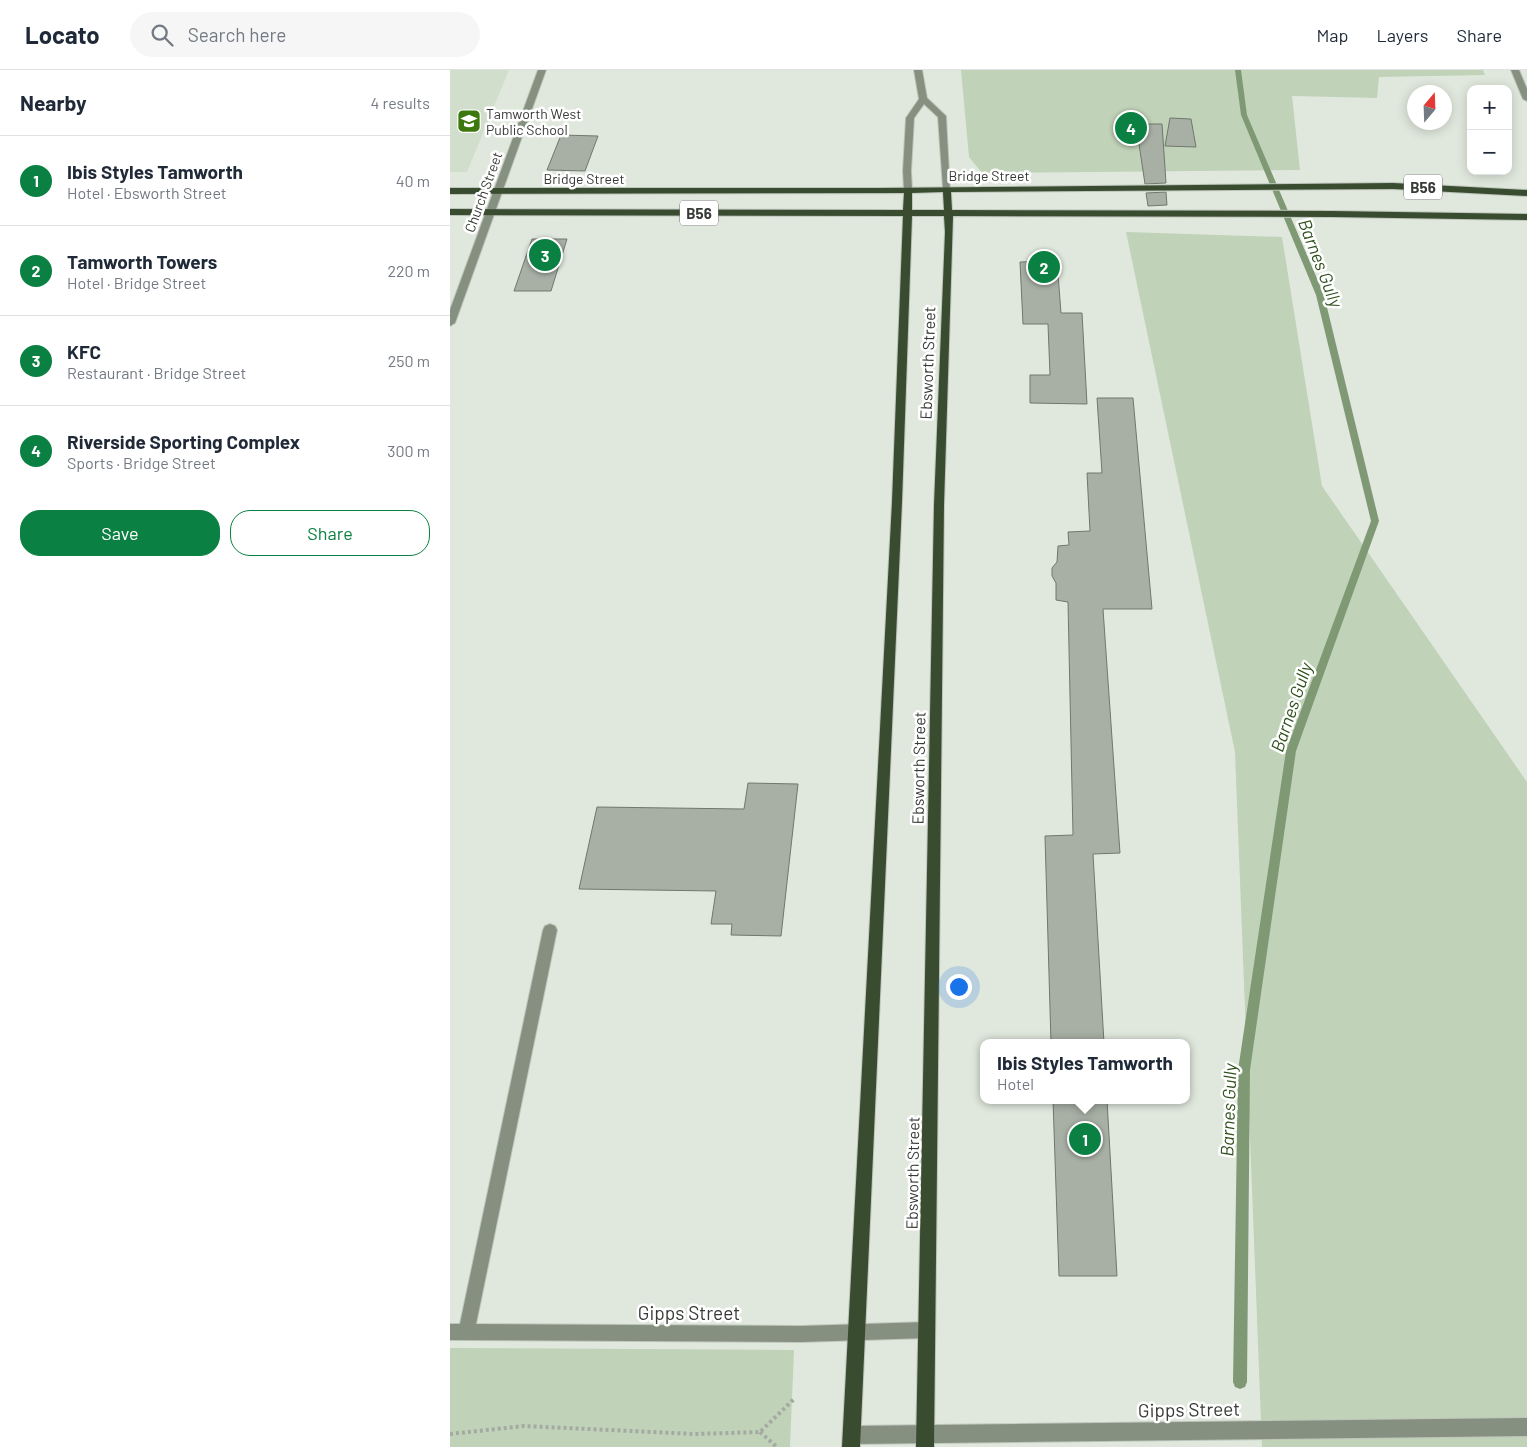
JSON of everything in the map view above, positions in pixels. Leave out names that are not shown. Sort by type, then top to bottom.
[{"type":"main road","name":"Bridge Street","points":[[450,192],[1318,186],[1420,187],[1527,194]]},
{"type":"main road","name":"Ebsworth Street","points":[[925,1440],[940,505],[949,232],[947,189]]},
{"type":"main road","name":"Ebsworth Street","points":[[852,1441],[897,502],[908,190]]},
{"type":"main road","name":"B56","points":[[450,212],[1332,214],[1527,217]]},
{"type":"street","name":"Church Street","points":[[450,323],[542,70]]},
{"type":"street","points":[[918,70],[923,99]]},
{"type":"street","points":[[1515,70],[1527,98]]},
{"type":"street","name":"Ebsworth Street","points":[[908,190],[907,171],[910,118],[923,99],[942,116],[947,189]]},
{"type":"street","points":[[458,1332],[550,930]]},
{"type":"street","name":"Gipps Street","points":[[458,1332],[857,1333],[927,1330]]},
{"type":"street","name":"Gipps Street","points":[[852,1441],[1527,1427]]},
{"type":"path","points":[[450,1434],[524,1426],[696,1434],[760,1432],[795,1398]]},
{"type":"path","points":[[760,1432],[777,1447]]},
{"type":"shaded area","name":"Tamworth West Public School","points":[[450,70],[509,70],[467,172],[450,172]]},
{"type":"shaded area","points":[[961,70],[1483,70],[1485,75],[1379,77],[1377,98],[1292,96],[1300,170],[982,173],[969,157]]},
{"type":"shaded area","points":[[1126,232],[1282,237],[1322,486],[1527,782],[1527,1447],[1262,1447],[1235,752]]},
{"type":"shaded area","points":[[450,1348],[794,1350],[790,1447],[450,1447]]},
{"type":"building","points":[[1170,118],[1191,119],[1196,147],[1165,146]]},
{"type":"building","points":[[1136,124],[1162,124],[1166,183],[1145,184]]},
{"type":"building","points":[[561,135],[598,136],[585,171],[547,170]]},
{"type":"building","points":[[1166,192],[1167,205],[1148,206],[1146,193]]},
{"type":"building","points":[[532,239],[567,239],[551,291],[514,291]]},
{"type":"building","points":[[1057,261],[1061,313],[1082,313],[1087,404],[1030,403],[1030,375],[1050,375],[1048,324],[1023,324],[1020,262]]},
{"type":"building","points":[[1097,398],[1133,398],[1152,609],[1103,609],[1120,853],[1093,854],[1104,1039],[1051,1039],[1045,836],[1073,835],[1068,602],[1056,600],[1056,583],[1052,576],[1052,568],[1057,562],[1058,546],[1069,545],[1068,532],[1090,531],[1087,473],[1102,473]]},
{"type":"building","points":[[748,783],[798,784],[781,936],[731,935],[732,924],[711,924],[716,891],[579,889],[597,807],[744,809]]},
{"type":"building","points":[[1053,1104],[1107,1104],[1117,1276],[1059,1276]]},
{"type":"waterway","name":"Barnes Gully","points":[[1238,70],[1244,115],[1320,295],[1375,521],[1291,751],[1244,1070],[1240,1382]]},
{"type":"place","name":"Tamworth West Public School","points":[[469,121]]},
{"type":"place","name":"Riverside Sporting Complex","points":[[1131,128]]},
{"type":"place","name":"KFC","points":[[545,255]]},
{"type":"place","name":"Tamworth Towers","points":[[1044,267]]},
{"type":"place","name":"Ibis Styles Tamworth","points":[[1085,1139]]}]
